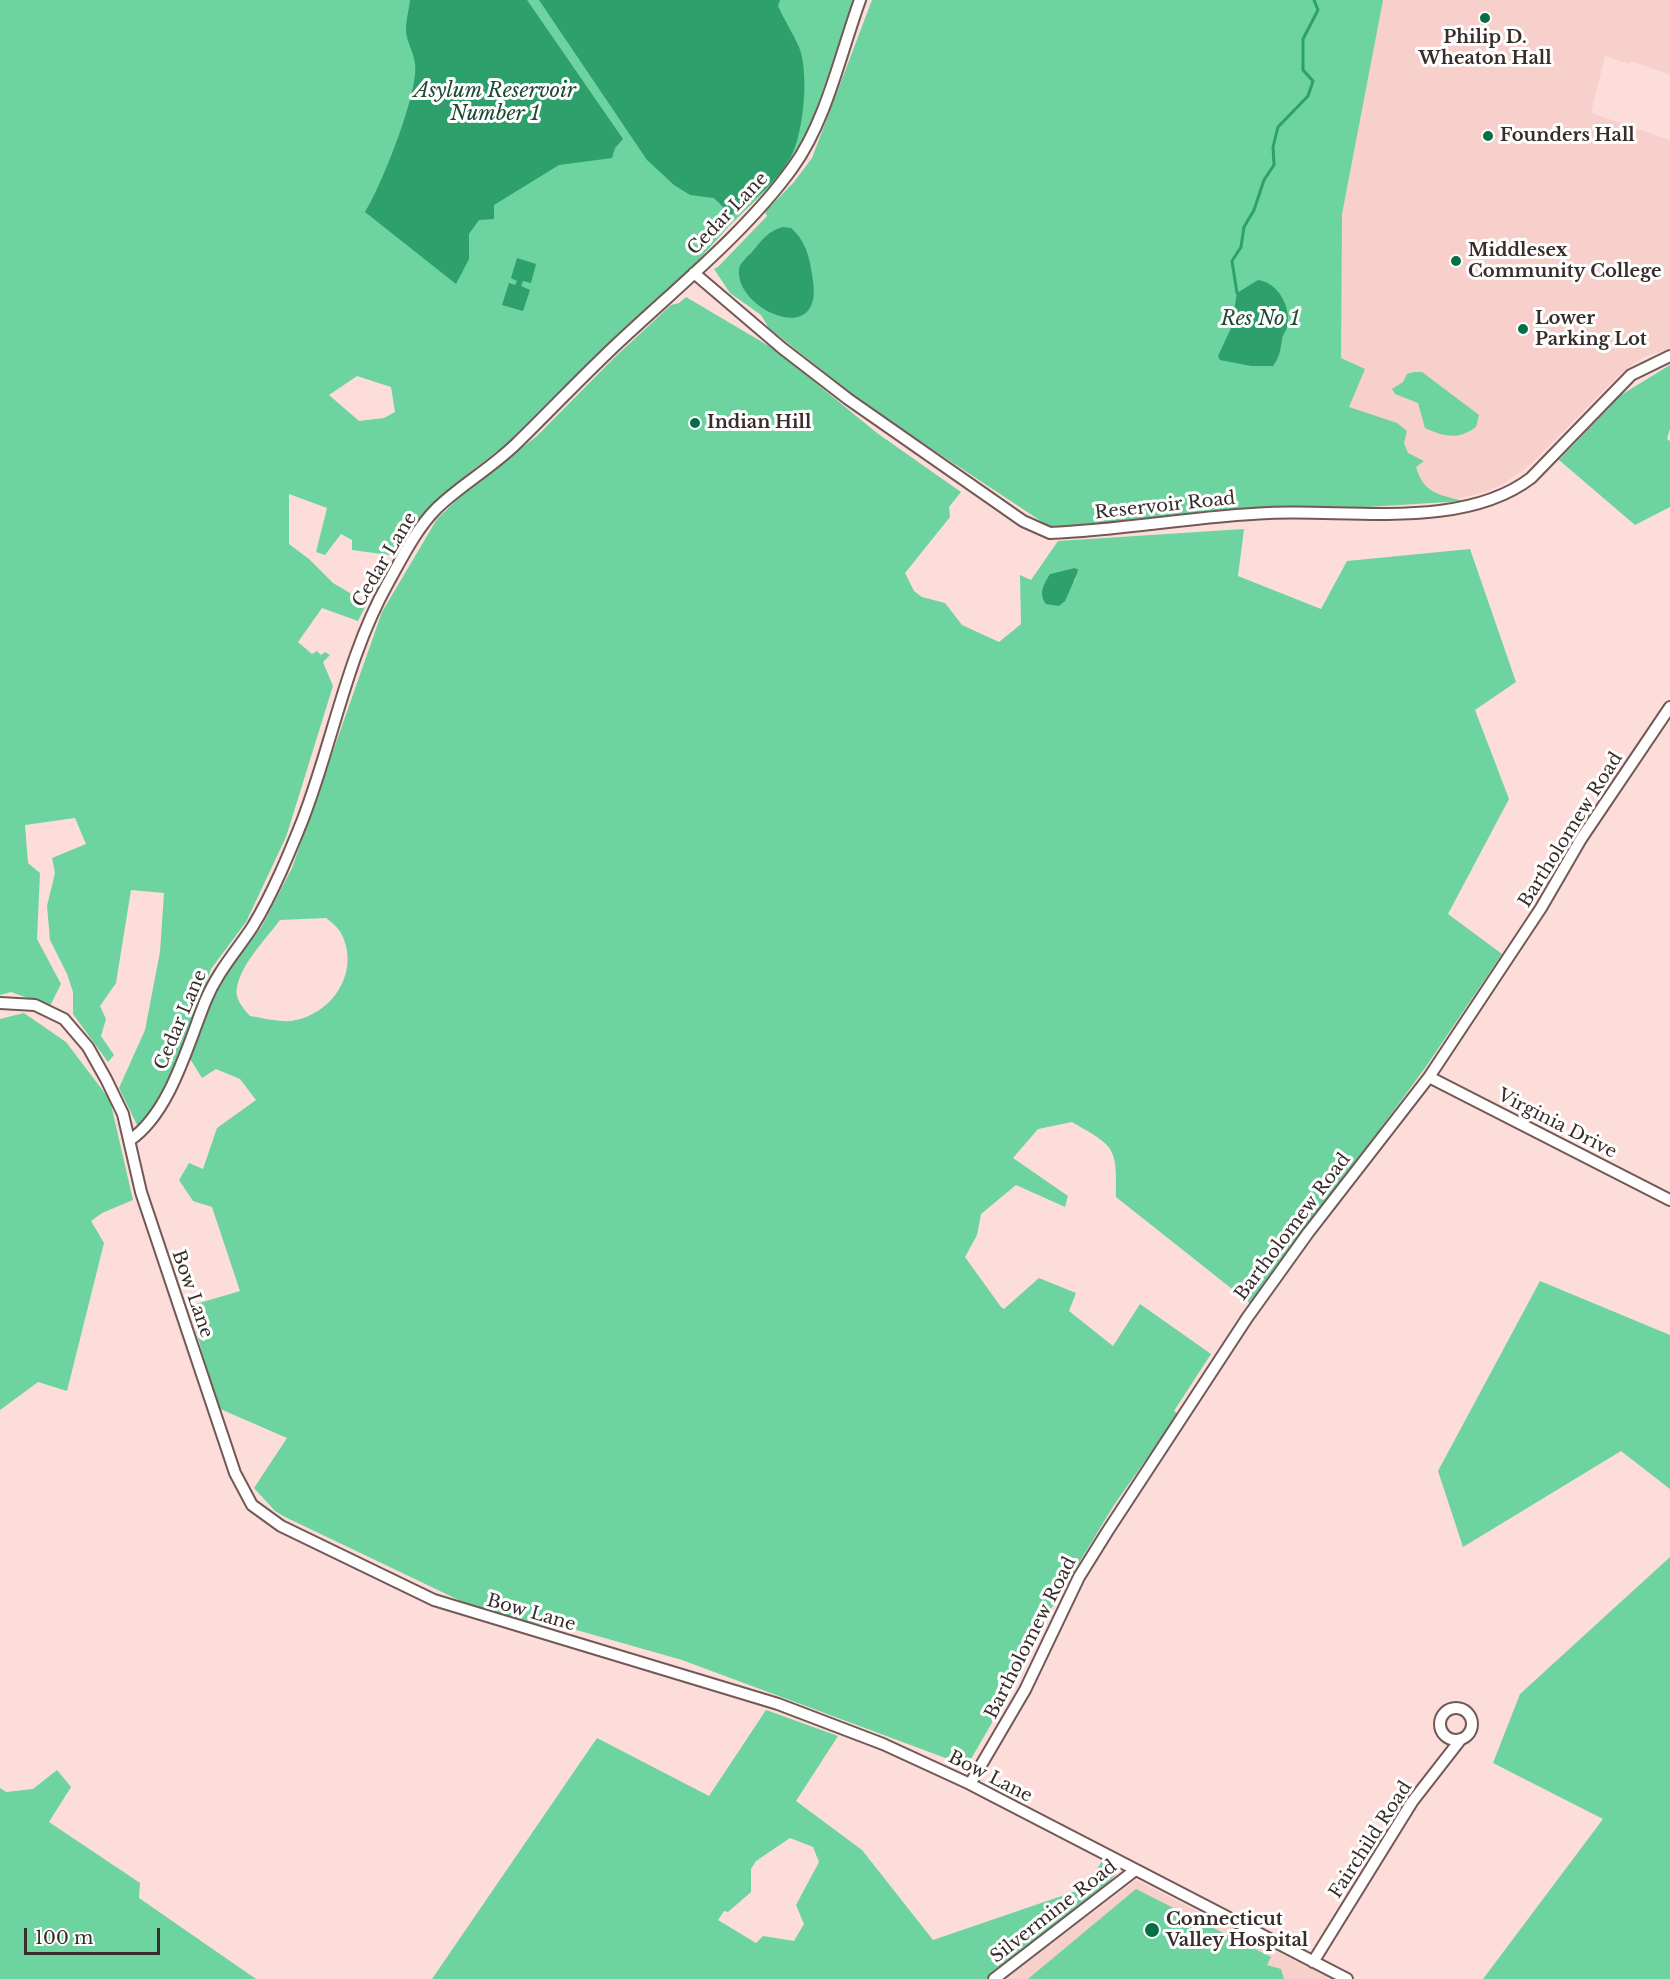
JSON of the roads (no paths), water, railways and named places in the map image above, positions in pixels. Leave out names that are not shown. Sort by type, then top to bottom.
[{"type":"street","name":"Cedar Lane","points":[[130,1140],[146,1124],[176,1077],[186,1058],[209,991],[230,954],[251,928],[274,882],[302,819],[366,627],[409,546],[437,508],[489,469],[570,388],[694,273],[773,192],[803,154],[825,101],[860,0]]},
{"type":"street","name":"Reservoir Road","points":[[694,273],[782,348],[848,399],[1023,521],[1050,533],[1267,513],[1424,512],[1476,505],[1522,485],[1631,375],[1670,356]]},
{"type":"street","name":"Bartholomew Road","points":[[970,1784],[1025,1690],[1079,1577],[1107,1532],[1247,1318],[1308,1233],[1429,1077],[1542,908],[1581,839],[1670,707]]},
{"type":"street","name":"Bow Lane","points":[[0,1003],[35,1005],[64,1019],[88,1047],[106,1079],[123,1114],[144,1203],[235,1473],[252,1505],[281,1526],[434,1600],[778,1704],[883,1744],[970,1784],[1134,1871],[1347,1979]]},
{"type":"street","name":"Virginia Drive","points":[[1429,1077],[1670,1200]]},
{"type":"street","name":"Fairchild Road","points":[[1313,1962],[1412,1802],[1461,1738]]},
{"type":"street","name":"Silvermine Road","points":[[994,1979],[1134,1871]]},
{"type":"water","name":"Asylum Reservoir Number 1","points":[[410,0],[527,0],[623,139],[615,148],[612,158],[559,165],[494,205],[494,219],[479,220],[469,234],[469,259],[456,284],[365,212],[398,139],[415,77],[414,57],[406,28]]},
{"type":"water","name":"Asylum Reservoir Number 1","points":[[539,0],[780,0],[778,6],[799,47],[804,70],[804,100],[800,129],[793,152],[781,172],[745,206],[725,219],[723,207],[714,198],[690,195],[674,185],[647,160]]},
{"type":"water","points":[[783,227],[791,228],[801,239],[809,259],[813,281],[813,302],[805,313],[793,318],[778,316],[763,309],[750,298],[741,284],[739,270],[740,265],[766,236]]},
{"type":"water","points":[[517,258],[536,264],[531,283],[523,281],[521,286],[530,290],[523,311],[502,305],[509,283],[515,285],[517,281],[511,278]]},
{"type":"water","name":"Res No 1","points":[[1258,280],[1272,286],[1277,291],[1282,297],[1287,312],[1287,327],[1277,359],[1273,366],[1251,366],[1220,360],[1218,356],[1231,328],[1237,293]]},
{"type":"water","points":[[1078,569],[1077,574],[1065,601],[1059,606],[1046,604],[1042,592],[1050,574]]},
{"type":"waterway","points":[[1237,293],[1232,261],[1241,247],[1244,227],[1254,210],[1264,180],[1274,165],[1273,147],[1278,127],[1308,96],[1313,81],[1303,70],[1303,39],[1318,10],[1314,0]]},
{"type":"place","name":"Philip D. Wheaton Hall","points":[[1485,18]]},
{"type":"place","name":"Founders Hall","points":[[1488,136]]},
{"type":"place","name":"Middlesex Community College","points":[[1456,261]]},
{"type":"place","name":"Lower Parking Lot","points":[[1523,329]]},
{"type":"place","name":"Indian Hill","points":[[695,423]]},
{"type":"place","name":"Connecticut Valley Hospital","points":[[1152,1930]]}]
